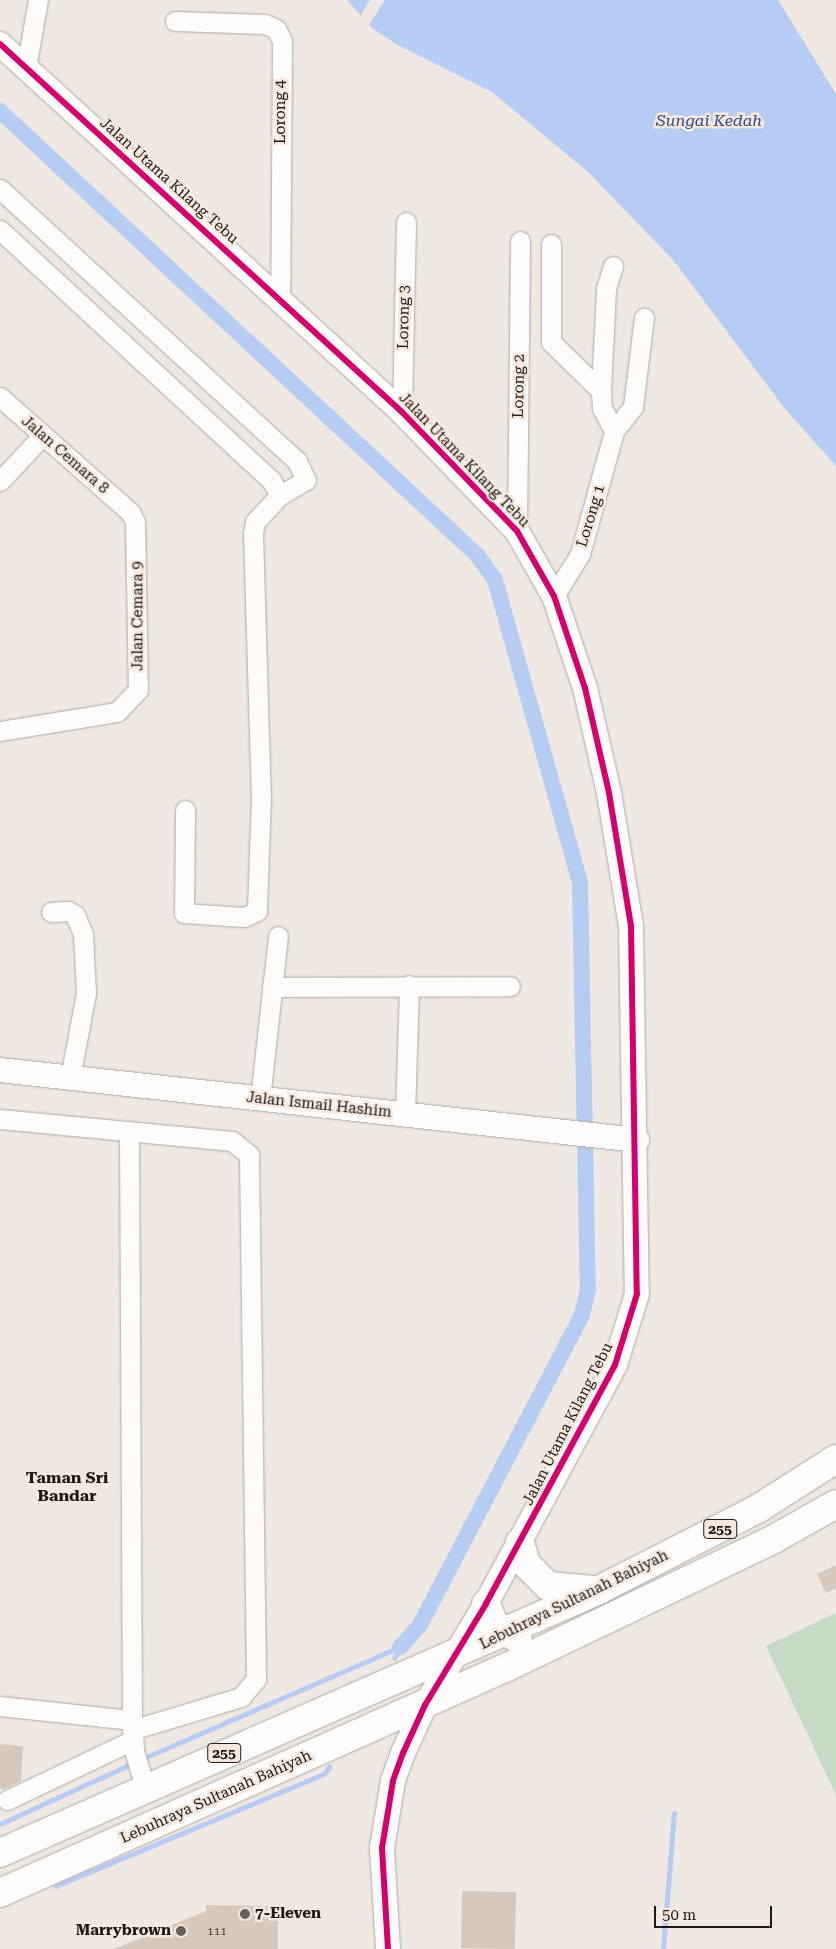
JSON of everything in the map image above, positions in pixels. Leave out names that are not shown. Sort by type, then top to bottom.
[{"type":"main road","name":"Lebuhraya Sultanah Bahiyah","points":[[0,1853],[143,1779],[451,1659],[503,1633],[599,1590],[759,1508],[836,1459]]},
{"type":"main road","name":"Lebuhraya Sultanah Bahiyah","points":[[0,1893],[425,1705],[774,1539],[836,1504]]},
{"type":"main road","points":[[520,1542],[526,1564],[548,1586],[599,1590]]},
{"type":"main road","points":[[486,1604],[490,1619],[503,1633],[552,1644]]},
{"type":"street","points":[[26,68],[38,0]]},
{"type":"street","name":"Lorong 4","points":[[175,21],[265,24],[276,29],[282,42],[280,299]]},
{"type":"street","name":"Jalan Utama Kilang Tebu","points":[[0,44],[402,412],[517,531],[554,596],[585,688],[625,885],[631,926],[639,1262],[630,1326],[611,1373],[520,1542],[486,1604],[451,1659],[425,1705],[392,1781],[382,1848],[388,1949]]},
{"type":"street","points":[[0,188],[160,333],[305,470],[306,480],[280,495],[256,522],[253,533],[261,795],[257,911],[244,917],[184,913],[185,810]]},
{"type":"street","name":"Lorong 3","points":[[402,412],[406,222]]},
{"type":"street","points":[[0,230],[270,480],[280,495]]},
{"type":"street","name":"Lorong 2","points":[[517,531],[520,241]]},
{"type":"street","points":[[551,244],[551,342],[601,391]]},
{"type":"street","points":[[614,266],[606,288],[601,391],[602,408],[614,431]]},
{"type":"street","name":"Lorong 1","points":[[554,596],[583,546],[614,431],[633,407],[644,318]]},
{"type":"street","points":[[139,358],[160,333]]},
{"type":"street","name":"Jalan Cemara 8","points":[[0,397],[130,512]]},
{"type":"street","points":[[0,481],[42,436]]},
{"type":"street","name":"Jalan Cemara 9","points":[[0,731],[117,712],[138,690],[137,534],[130,512]]},
{"type":"street","points":[[51,912],[68,910],[76,916],[82,934],[86,993],[70,1078]]},
{"type":"street","points":[[260,1099],[278,936]]},
{"type":"street","points":[[272,987],[409,984],[510,986]]},
{"type":"street","points":[[406,1115],[409,984]]},
{"type":"street","name":"Jalan Ismail Hashim","points":[[0,1070],[637,1140]]},
{"type":"street","points":[[0,1119],[232,1141],[249,1155],[256,1679],[241,1697],[133,1735],[7,1800]]},
{"type":"street","points":[[129,1131],[133,1735],[143,1779]]},
{"type":"street","points":[[0,1706],[133,1735]]},
{"type":"green space","points":[[836,1613],[836,1795],[766,1646]]},
{"type":"water","name":"Sungai Kedah","points":[[347,0],[778,0],[836,94],[836,466],[785,409],[674,261],[588,172],[492,92],[396,44],[372,28]]},
{"type":"pier","points":[[370,0],[385,0],[368,27],[359,18]]},
{"type":"building","points":[[836,1565],[836,1588],[826,1593],[817,1574]]},
{"type":"building","points":[[0,1744],[23,1746],[21,1781],[4,1789],[0,1789]]},
{"type":"building","points":[[462,1891],[516,1892],[515,1949],[461,1948]]},
{"type":"building","points":[[206,1905],[278,1906],[278,1949],[114,1949],[206,1911]]},
{"type":"waterway","points":[[0,111],[477,555],[495,580],[580,883],[588,1289],[582,1315],[420,1625],[400,1647]]},
{"type":"waterway","points":[[142,1759],[400,1647]]},
{"type":"waterway","points":[[394,1658],[400,1649]]},
{"type":"waterway","points":[[0,1824],[133,1763]]},
{"type":"waterway","points":[[56,1886],[324,1774],[329,1767]]},
{"type":"waterway","points":[[663,1949],[674,1813]]},
{"type":"cycle path","points":[[0,44],[402,412],[517,531],[554,596],[585,688],[609,793],[631,926],[637,1294],[615,1365],[486,1604],[425,1705],[403,1753],[393,1781],[382,1848],[388,1949]]},
{"type":"place","name":"7-Eleven","points":[[245,1914]]},
{"type":"place","name":"Marrybrown","points":[[181,1931]]},
{"type":"district","name":"Taman Sri Bandar","points":[[67,1487]]}]
